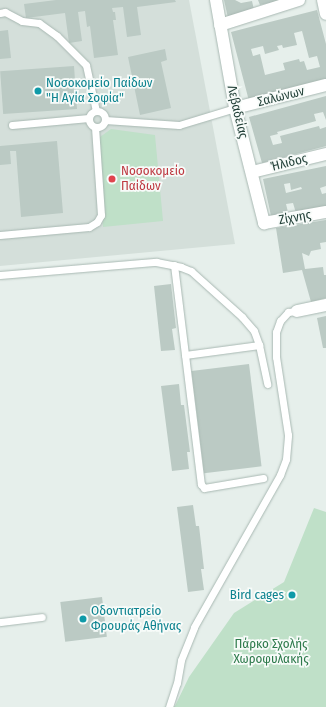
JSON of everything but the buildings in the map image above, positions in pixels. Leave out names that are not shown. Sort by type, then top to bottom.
[{"type":"street","name":"Λεβαδείας","points":[[216,0],[235,108],[264,223]]},
{"type":"street","points":[[220,25],[299,0]]},
{"type":"street","points":[[323,0],[326,14]]},
{"type":"street","name":"Σαλώνων","points":[[235,108],[326,86]]},
{"type":"street","name":"Ήλιδος","points":[[252,172],[326,154]]},
{"type":"street","name":"Ζίχνης","points":[[264,223],[326,212]]},
{"type":"street","points":[[298,311],[326,305]]},
{"type":"lane","points":[[0,13],[5,12],[22,21],[39,24],[57,36],[86,65],[96,111]]},
{"type":"lane","points":[[105,120],[179,125],[235,108]]},
{"type":"lane","points":[[12,125],[89,118],[90,115],[96,111],[103,113],[105,120],[102,126],[95,127]]},
{"type":"lane","points":[[0,235],[89,227],[97,222],[101,215],[95,127],[90,122],[89,118]]},
{"type":"lane","points":[[0,275],[156,262],[174,265],[191,271],[242,317],[254,332],[259,345],[267,384]]},
{"type":"lane","points":[[174,265],[201,484],[204,488],[263,478]]},
{"type":"lane","points":[[169,707],[178,683],[181,660],[194,627],[280,475],[286,459],[288,435],[276,357],[276,332],[280,321],[288,312],[298,311]]},
{"type":"lane","points":[[185,355],[259,345]]},
{"type":"lane","points":[[0,622],[42,617]]},
{"type":"shaded area","name":"Νοσοκομείο Παίδων","points":[[0,0],[189,0],[235,244],[0,266]]},
{"type":"green space","points":[[111,129],[155,135],[163,221],[103,227],[97,144],[100,137]]},
{"type":"green space","name":"Πάρκο Σχολής Χωροφυλακής","points":[[314,508],[326,512],[326,707],[162,707],[175,706],[189,677],[234,613],[284,582]]},
{"type":"place","name":"Νοσοκομείο Παίδων \"Η Αγία Σοφία\"","points":[[38,91]]},
{"type":"place","name":"Νοσοκομείο Παίδων","points":[[112,179]]},
{"type":"place","name":"Bird cages","points":[[292,595]]},
{"type":"place","name":"Οδοντιατρείο Φρουράς Αθήνας","points":[[83,619]]}]
